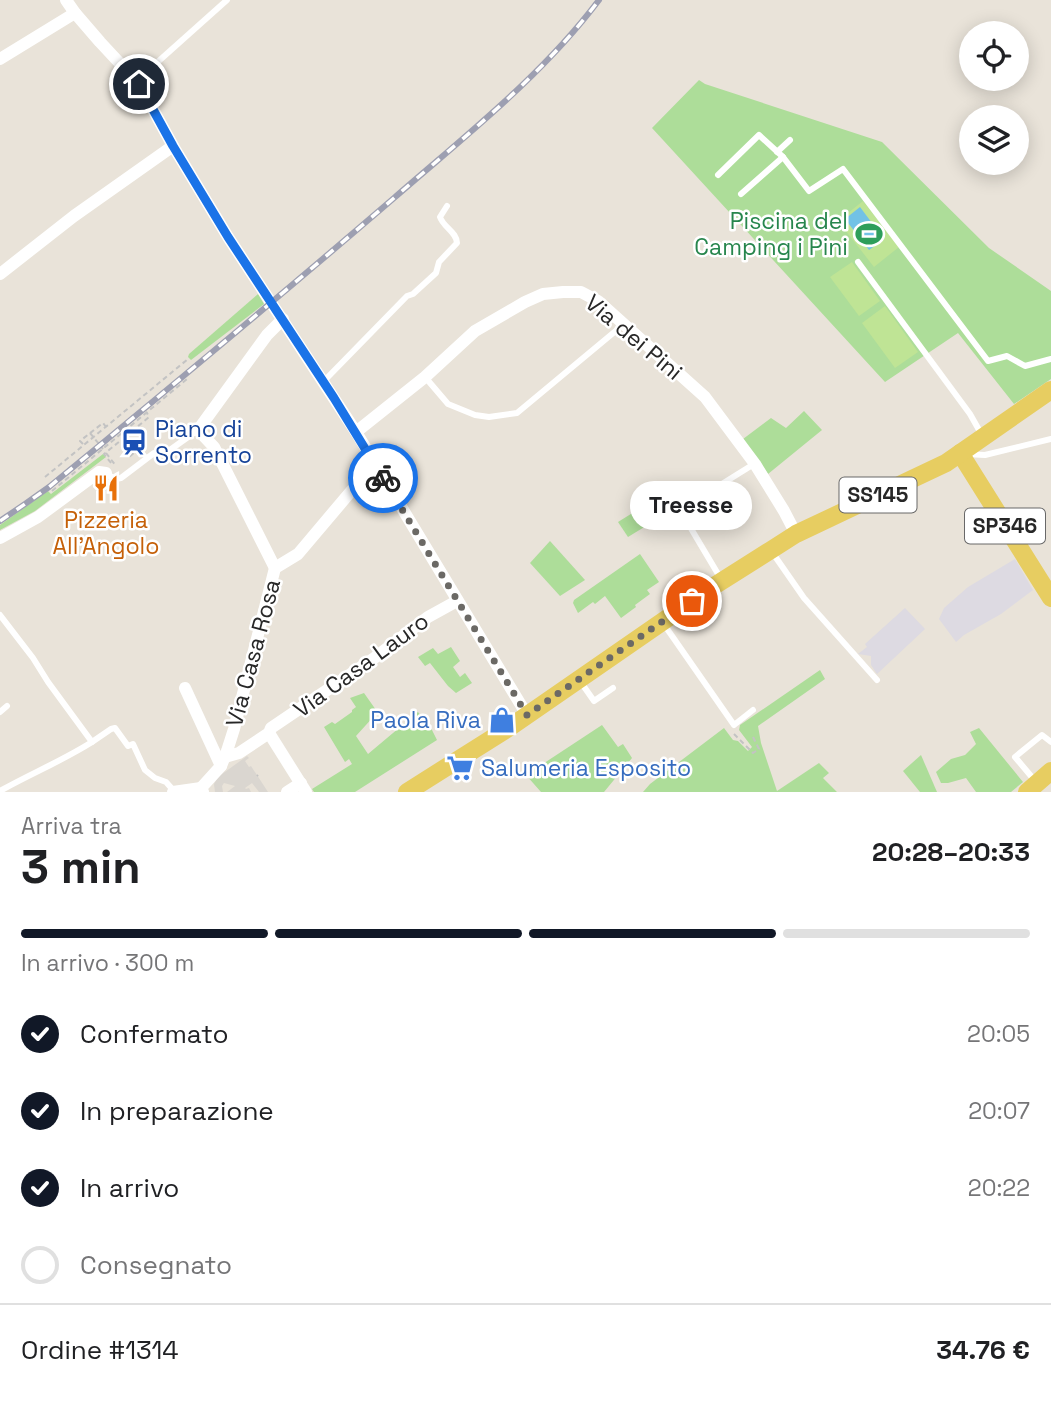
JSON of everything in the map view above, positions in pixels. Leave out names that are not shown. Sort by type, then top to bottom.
[{"type":"main road","name":"SS145","points":[[407,792],[426,783],[718,583],[796,534],[936,468],[1051,390]]},
{"type":"main road","name":"SP346","points":[[960,453],[1051,598]]},
{"type":"street","points":[[66,0],[100,43],[139,84],[228,237],[356,432],[527,715]]},
{"type":"street","points":[[0,60],[75,13]]},
{"type":"street","points":[[0,274],[74,216],[173,146]]},
{"type":"street","name":"Via dei Pini","points":[[356,432],[425,377],[475,331],[543,294],[581,292],[598,301],[705,397],[755,464],[796,534]]},
{"type":"street","points":[[275,568],[214,447],[198,429],[267,335],[283,319]]},
{"type":"street","name":"Via Casa Rosa","points":[[223,761],[234,729],[275,568],[298,554],[374,464]]},
{"type":"street","points":[[0,538],[38,517],[99,472],[114,469]]},
{"type":"street","name":"Via Casa Lauro","points":[[223,761],[269,733],[428,617],[457,601]]},
{"type":"street","points":[[173,792],[202,790],[223,761],[185,688]]},
{"type":"street","points":[[269,733],[303,788],[287,792]]},
{"type":"lane","points":[[139,84],[152,66],[227,0]]},
{"type":"lane","points":[[718,174],[758,135],[780,155],[809,191],[843,169],[988,361],[1007,356],[1025,366],[1051,359]]},
{"type":"lane","points":[[741,194],[780,155],[790,140]]},
{"type":"lane","points":[[324,381],[407,296],[413,294],[436,273],[439,262],[457,243],[457,238],[440,217],[447,206]]},
{"type":"lane","points":[[858,262],[970,414],[983,437]]},
{"type":"lane","points":[[425,377],[448,404],[475,415],[489,417],[517,413],[624,324]]},
{"type":"lane","points":[[114,469],[116,479],[121,478],[154,453],[167,452],[198,429]]},
{"type":"lane","points":[[960,453],[985,455],[1051,439]]},
{"type":"lane","points":[[718,583],[680,510],[755,464]]},
{"type":"lane","points":[[771,550],[804,598],[877,680]]},
{"type":"lane","points":[[0,615],[92,742]]},
{"type":"lane","points":[[662,622],[734,725],[753,710]]},
{"type":"lane","points":[[579,680],[594,701],[613,688]]},
{"type":"lane","points":[[0,712],[7,706]]},
{"type":"lane","points":[[0,791],[70,756],[115,728],[128,746],[133,744],[145,770],[166,782],[173,792]]},
{"type":"lane","points":[[1039,782],[1016,757],[1042,735],[1051,742]]},
{"type":"path","points":[[45,477],[188,359]]},
{"type":"path","points":[[52,491],[187,379]]},
{"type":"path","points":[[114,469],[104,454],[149,417],[147,413]]},
{"type":"path","points":[[84,445],[80,441],[103,423],[106,427]]},
{"type":"path","points":[[90,433],[114,469]]},
{"type":"path","points":[[122,434],[136,452],[129,457],[131,459]]},
{"type":"path","points":[[734,734],[753,752],[758,749],[753,737]]},
{"type":"shaded area","points":[[1015,559],[1033,590],[956,642],[939,619],[944,608],[968,587]]},
{"type":"shaded area","points":[[905,608],[925,629],[877,674],[871,665],[871,656],[858,654],[867,647],[865,644]]},
{"type":"shaded area","points":[[247,756],[249,758],[245,761],[268,792],[259,792],[252,783],[245,788],[249,788],[251,792],[227,792],[235,786],[224,783],[223,792],[215,792],[214,784],[218,777]]},
{"type":"green space","points":[[699,80],[882,142],[989,248],[1051,291],[1051,379],[1014,404],[958,333],[885,382],[652,128]]},
{"type":"green space","name":"Piscina del Camping i Pini","points":[[863,201],[899,247],[874,267],[838,221]]},
{"type":"green space","points":[[852,262],[880,301],[859,316],[830,277]]},
{"type":"green space","points":[[258,294],[264,304],[191,360],[188,357],[189,354]]},
{"type":"green space","points":[[885,306],[918,352],[895,368],[862,323]]},
{"type":"green space","points":[[804,411],[822,430],[768,474],[743,439],[771,418],[786,428]]},
{"type":"green space","points":[[103,454],[106,457],[35,511],[0,530],[0,525],[48,491],[51,494]]},
{"type":"green space","points":[[647,504],[672,510],[628,537],[618,522]]},
{"type":"green space","points":[[550,541],[585,580],[560,596],[530,563]]},
{"type":"green space","points":[[640,554],[659,582],[647,590],[650,594],[621,618],[605,596],[578,613],[574,600]]},
{"type":"green space","points":[[451,647],[460,661],[453,667],[460,677],[465,673],[472,683],[456,693],[430,663],[425,666],[418,657],[433,648],[438,654]]},
{"type":"green space","points":[[820,670],[825,679],[758,726],[777,791],[819,763],[829,773],[823,778],[837,792],[643,792],[724,728],[733,740],[738,741],[748,751],[752,747],[739,730],[740,725]]},
{"type":"green space","points":[[364,693],[376,710],[373,712],[375,715],[356,736],[368,754],[418,712],[437,740],[355,792],[314,792],[312,789],[352,764],[349,759],[345,762],[324,727],[332,722],[335,724],[352,712],[356,707],[350,698]]},
{"type":"green space","points":[[602,725],[618,747],[623,744],[632,758],[604,792],[541,792],[526,775]]},
{"type":"green space","points":[[979,728],[1023,782],[1011,792],[976,792],[966,778],[941,783],[936,772],[951,759],[965,755],[976,744],[970,732]]},
{"type":"green space","points":[[921,755],[937,792],[920,792],[903,771]]},
{"type":"water","points":[[860,207],[884,239],[869,250],[845,219]]},
{"type":"railway","points":[[0,521],[49,487],[136,416],[475,128],[528,80],[577,28],[599,0]]},
{"type":"way so far","points":[[383,478],[527,715],[692,601]]},
{"type":"place","name":"Piscina del Camping i Pini","points":[[869,234]]},
{"type":"place","name":"Piano di Sorrento","points":[[134,442]]},
{"type":"place","name":"Pizzeria All'Angolo","points":[[106,488]]},
{"type":"place","name":"Treesse","points":[[692,601]]},
{"type":"place","name":"Paola Riva","points":[[502,720]]},
{"type":"place","name":"Salumeria Esposito","points":[[460,768]]},
{"type":"route","points":[[139,84],[228,237],[293,333],[383,478]]}]
